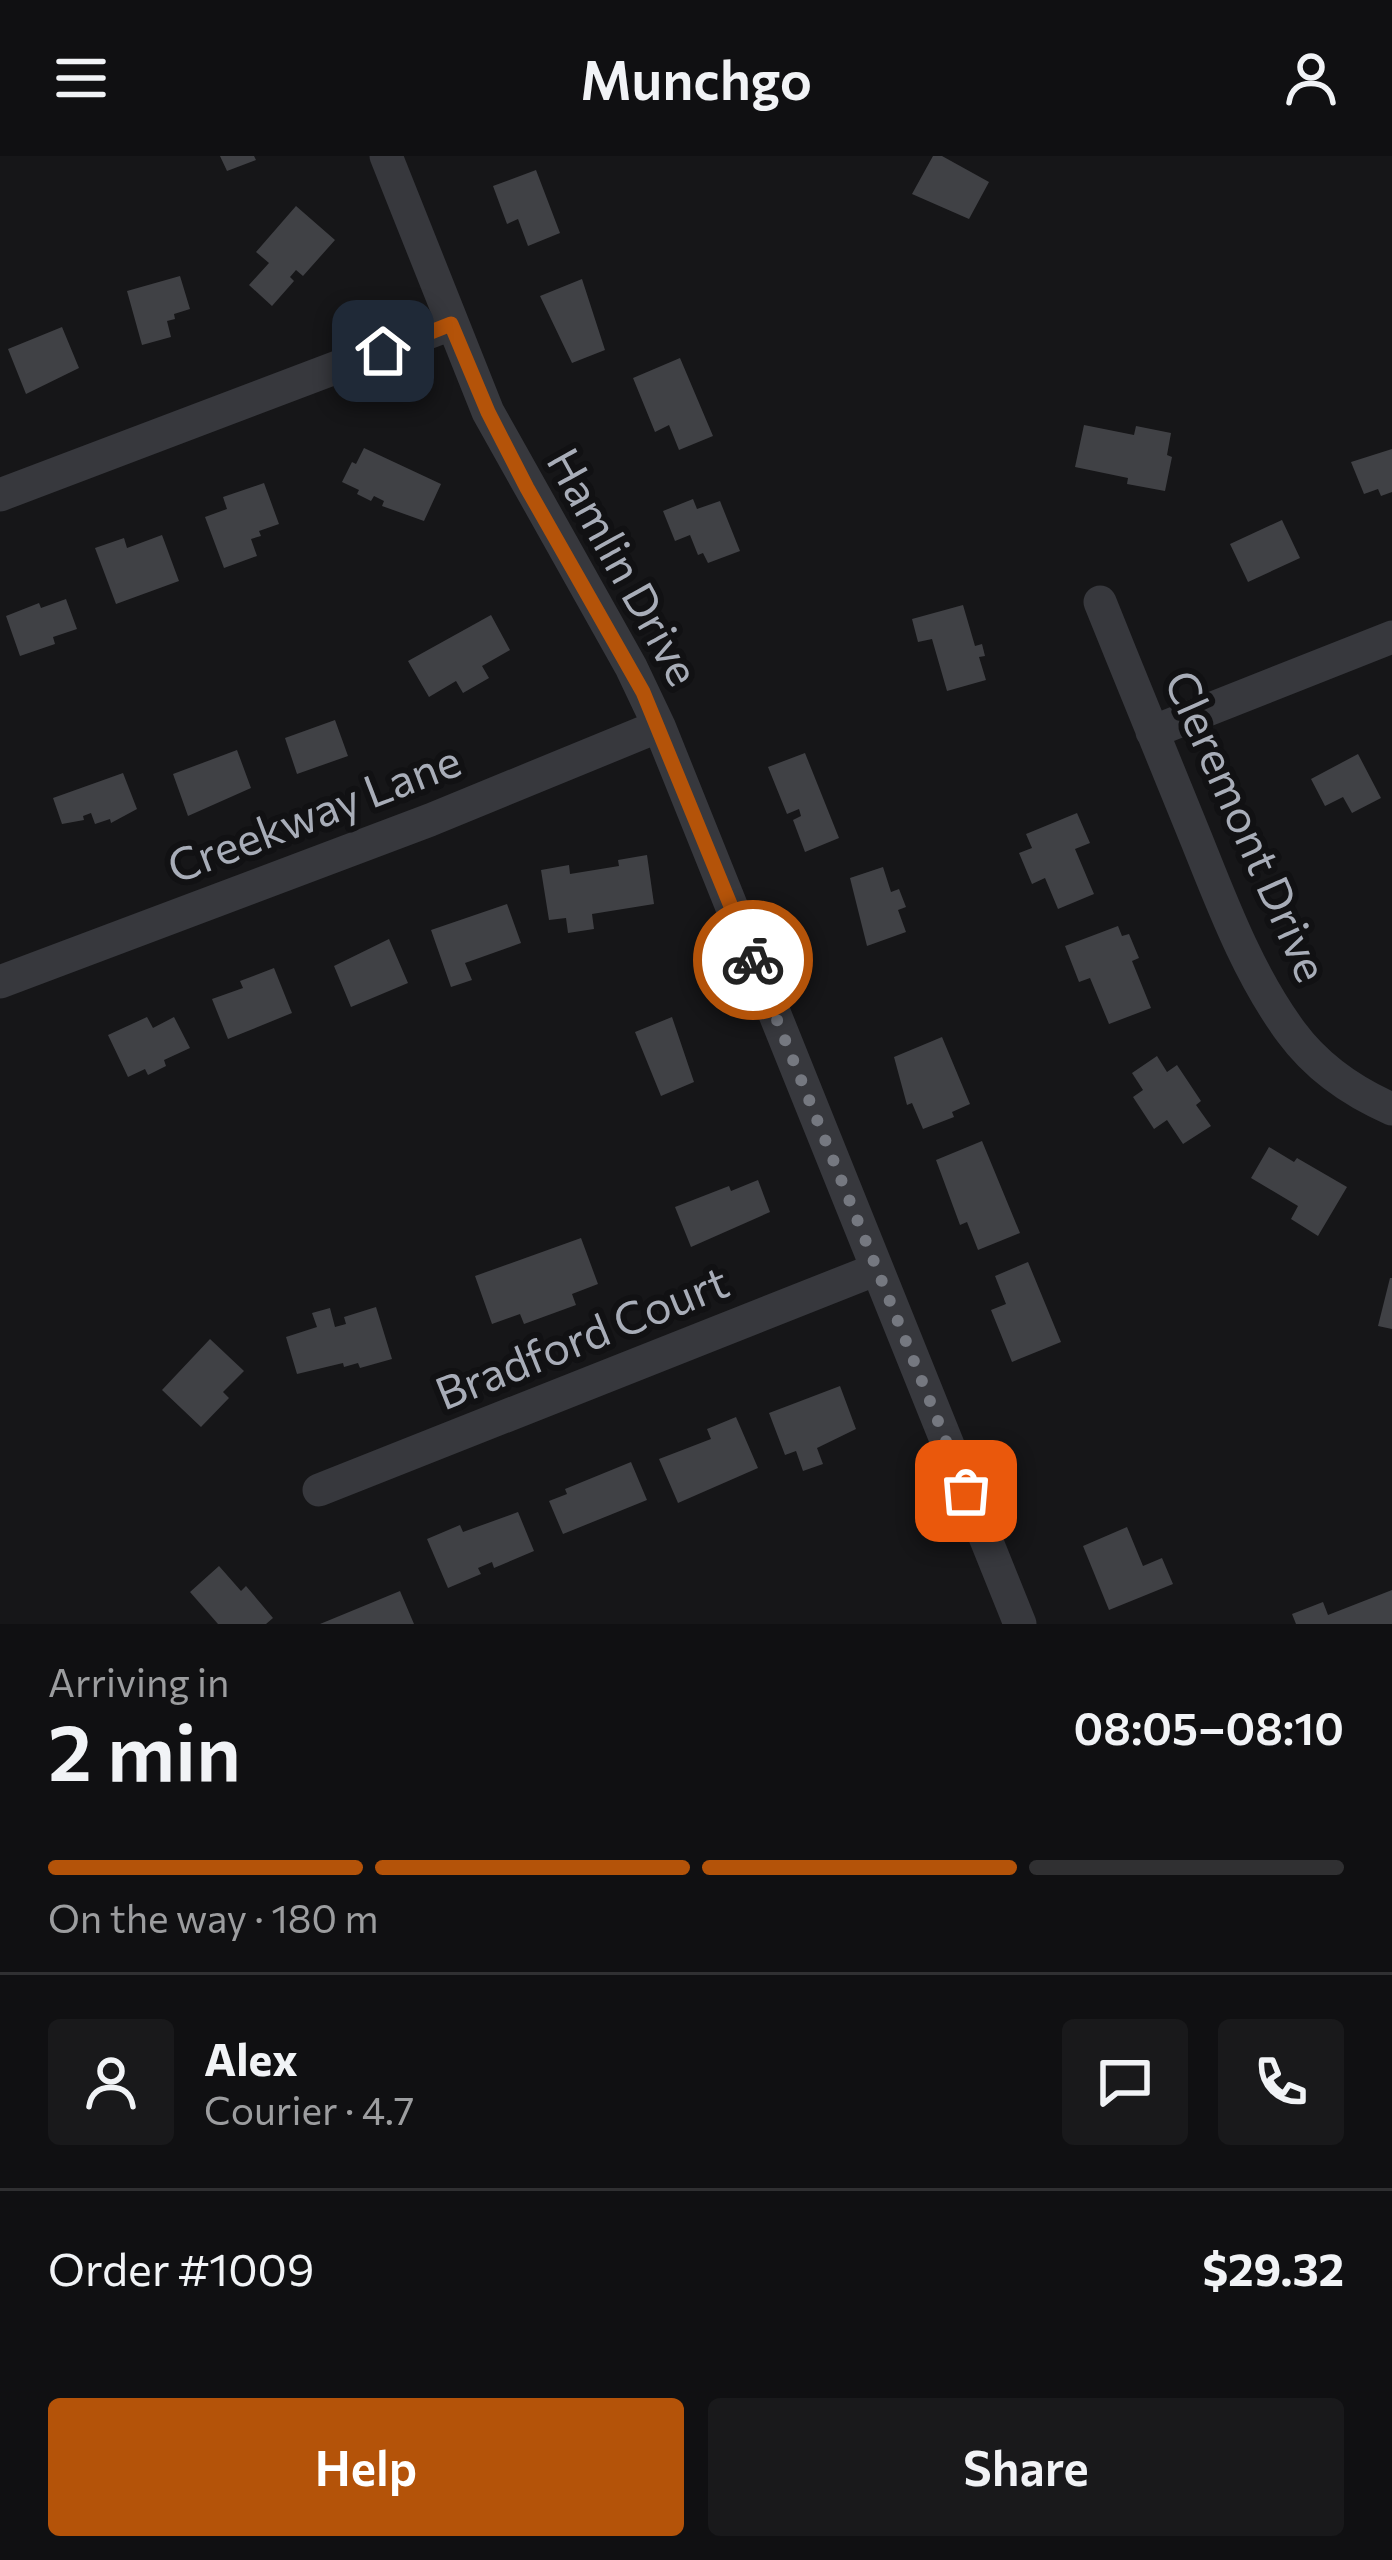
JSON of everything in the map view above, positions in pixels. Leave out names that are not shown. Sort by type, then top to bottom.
[{"type":"street","name":"Hamlin Drive","points":[[386,156],[498,431],[631,667],[659,726],[1020,1624]]},
{"type":"street","points":[[0,495],[451,324]]},
{"type":"street","name":"Cleremont Drive","points":[[1100,602],[1225,909],[1290,1031],[1316,1060],[1354,1090],[1392,1109]]},
{"type":"street","points":[[1152,731],[1392,637]]},
{"type":"street","name":"Creekway Lane","points":[[0,982],[430,820],[659,726]]},
{"type":"street","name":"Bradford Court","points":[[319,1490],[877,1269]]},
{"type":"building","points":[[220,156],[254,156],[256,160],[227,171]]},
{"type":"building","points":[[933,156],[942,156],[989,182],[969,219],[912,194]]},
{"type":"building","points":[[536,170],[560,233],[528,246],[518,219],[507,224],[493,186]]},
{"type":"building","points":[[296,206],[335,240],[303,276],[296,270],[290,277],[294,281],[272,306],[249,285],[269,263],[256,252]]},
{"type":"building","points":[[180,276],[190,309],[167,321],[171,337],[142,345],[127,291]]},
{"type":"building","points":[[582,279],[605,350],[572,363],[540,296]]},
{"type":"building","points":[[62,327],[79,368],[26,394],[8,349]]},
{"type":"building","points":[[680,358],[713,436],[679,450],[669,425],[655,432],[633,378]]},
{"type":"building","points":[[1084,425],[1134,435],[1136,426],[1171,433],[1165,491],[1075,467]]},
{"type":"building","points":[[364,448],[441,484],[424,521],[382,506],[384,501],[374,496],[371,501],[342,482]]},
{"type":"building","points":[[1392,449],[1392,492],[1381,496],[1378,489],[1364,494],[1351,462]]},
{"type":"building","points":[[264,483],[279,524],[251,539],[257,556],[224,568],[205,517],[227,509],[223,497]]},
{"type":"building","points":[[693,499],[697,509],[720,501],[740,551],[708,563],[703,553],[698,555],[690,535],[675,541],[663,511]]},
{"type":"building","points":[[1282,520],[1300,558],[1248,582],[1230,544]]},
{"type":"building","points":[[162,535],[179,581],[116,604],[95,548],[124,538],[127,548]]},
{"type":"building","points":[[66,599],[77,629],[53,637],[55,644],[20,656],[6,616]]},
{"type":"building","points":[[963,605],[975,646],[982,644],[985,656],[979,657],[986,680],[947,691],[932,639],[918,642],[912,619]]},
{"type":"building","points":[[491,615],[510,650],[482,666],[489,678],[463,693],[456,681],[429,697],[408,661]]},
{"type":"building","points":[[335,720],[348,756],[297,774],[285,738]]},
{"type":"building","points":[[237,750],[251,788],[188,816],[173,774]]},
{"type":"building","points":[[805,753],[839,838],[805,852],[793,820],[801,816],[799,809],[787,814],[768,767]]},
{"type":"building","points":[[1358,754],[1381,798],[1352,813],[1343,797],[1325,806],[1311,779]]},
{"type":"building","points":[[123,773],[137,809],[111,823],[110,819],[95,824],[91,813],[84,820],[62,824],[53,798]]},
{"type":"building","points":[[1077,813],[1090,843],[1075,849],[1094,894],[1058,909],[1045,878],[1032,884],[1019,853],[1032,848],[1026,834]]},
{"type":"building","points":[[647,855],[654,904],[592,914],[594,929],[568,933],[566,918],[549,920],[541,870],[569,865],[570,874],[619,866],[618,860]]},
{"type":"building","points":[[883,867],[891,892],[899,889],[906,907],[898,910],[906,932],[867,946],[850,878]]},
{"type":"building","points":[[507,904],[521,943],[465,963],[472,980],[451,987],[431,930]]},
{"type":"building","points":[[1118,926],[1122,936],[1129,934],[1139,958],[1132,961],[1151,1008],[1109,1024],[1090,978],[1079,982],[1065,946]]},
{"type":"building","points":[[389,939],[408,983],[351,1007],[334,966]]},
{"type":"building","points":[[274,968],[292,1013],[228,1039],[212,999],[243,988],[240,981]]},
{"type":"building","points":[[147,1017],[153,1028],[174,1017],[190,1048],[164,1060],[166,1066],[148,1075],[145,1069],[128,1077],[108,1035]]},
{"type":"building","points":[[672,1017],[694,1082],[661,1096],[635,1032]]},
{"type":"building","points":[[942,1037],[970,1104],[952,1112],[954,1117],[923,1129],[912,1103],[907,1105],[894,1057]]},
{"type":"building","points":[[1157,1056],[1167,1072],[1177,1065],[1211,1126],[1183,1144],[1167,1120],[1154,1129],[1133,1097],[1143,1090],[1132,1073]]},
{"type":"building","points":[[982,1141],[1020,1233],[978,1250],[967,1222],[960,1225],[936,1160]]},
{"type":"building","points":[[1269,1147],[1347,1187],[1318,1236],[1291,1219],[1298,1206],[1251,1178]]},
{"type":"building","points":[[758,1180],[770,1212],[691,1247],[675,1207]]},
{"type":"building","points":[[581,1238],[598,1284],[572,1294],[576,1305],[524,1324],[520,1314],[492,1324],[475,1276]]},
{"type":"building","points":[[1028,1262],[1061,1342],[1012,1362],[991,1310],[1006,1304],[995,1276]]},
{"type":"building","points":[[1392,1278],[1392,1329],[1378,1326]]},
{"type":"building","points":[[376,1307],[392,1359],[360,1368],[358,1363],[344,1367],[343,1363],[297,1374],[286,1337],[317,1327],[312,1313],[330,1308],[335,1327],[346,1324],[344,1317]]},
{"type":"building","points":[[210,1339],[244,1371],[223,1392],[229,1398],[201,1427],[162,1390]]},
{"type":"building","points":[[840,1386],[856,1429],[817,1448],[823,1464],[803,1471],[796,1451],[785,1455],[769,1413]]},
{"type":"building","points":[[736,1417],[758,1468],[678,1503],[659,1459],[711,1439],[707,1429]]},
{"type":"building","points":[[631,1462],[647,1500],[563,1534],[549,1501],[567,1494],[565,1489]]},
{"type":"building","points":[[518,1512],[534,1551],[494,1568],[492,1562],[478,1568],[481,1574],[448,1588],[427,1539],[460,1525],[463,1532]]},
{"type":"building","points":[[1127,1527],[1143,1566],[1162,1558],[1173,1584],[1109,1610],[1083,1546]]},
{"type":"building","points":[[219,1566],[241,1591],[246,1586],[273,1618],[266,1624],[218,1624],[190,1592]]},
{"type":"building","points":[[1392,1590],[1392,1624],[1296,1624],[1292,1614],[1323,1602],[1328,1615]]},
{"type":"building","points":[[400,1591],[414,1624],[320,1624]]},
{"type":"way so far","points":[[753,960],[966,1491]]},
{"type":"route","points":[[383,351],[451,324],[527,488],[643,692],[753,960]]}]
